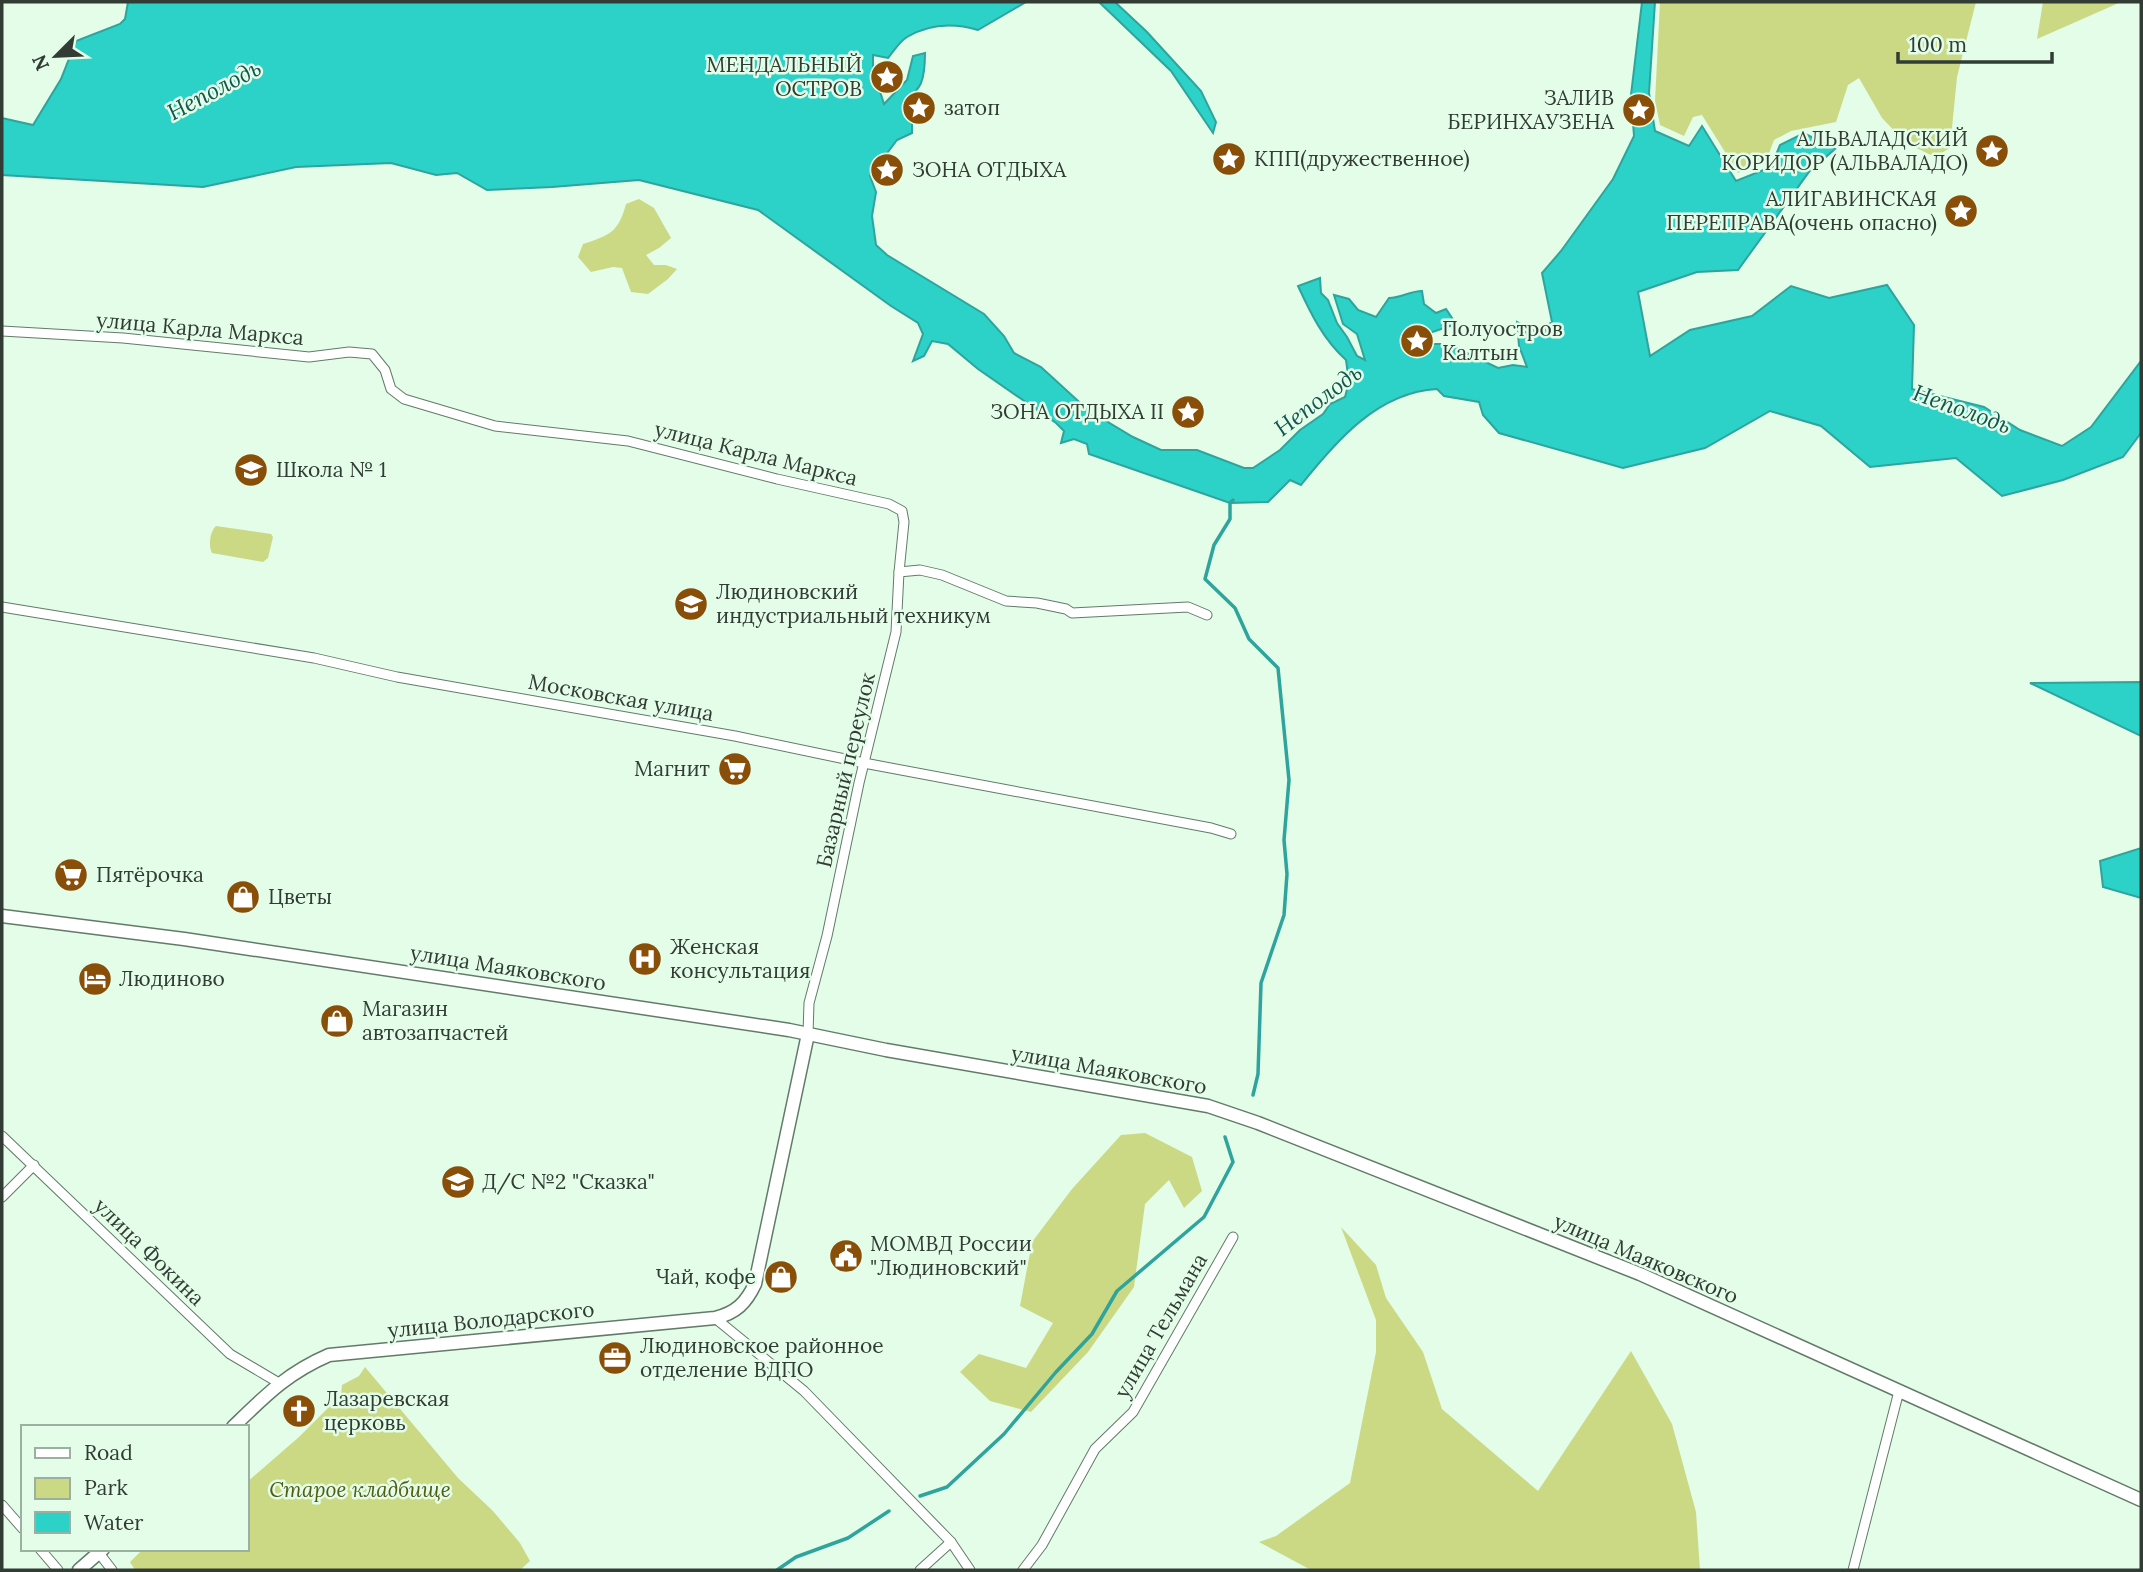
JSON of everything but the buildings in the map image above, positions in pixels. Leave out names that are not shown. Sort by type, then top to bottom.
[{"type":"street","name":"улица Карла Маркса","points":[[2,331],[123,338],[309,357],[349,352],[372,354],[385,370],[391,388],[404,399],[456,415],[495,426],[628,441],[889,504],[902,511]]},
{"type":"street","name":"Базарный переулок","points":[[808,1034],[809,1003],[827,936],[864,763],[896,632],[904,523],[902,511]]},
{"type":"street","points":[[899,572],[931,572],[1006,601],[1037,603],[1066,609],[1072,613],[1188,607],[1207,615]]},
{"type":"street","name":"Московская улица","points":[[2,607],[314,659],[397,677],[735,736],[1231,834]]},
{"type":"street","name":"улица Маяковского","points":[[2,916],[194,940],[808,1034],[886,1051],[1208,1106],[1258,1123],[1640,1274],[2141,1500]]},
{"type":"street","name":"улица Володарского","points":[[235,1425],[279,1383],[329,1354],[729,1315],[749,1298],[755,1284],[808,1034]]},
{"type":"street","name":"улица Фокина","points":[[2,1136],[230,1354],[279,1383]]},
{"type":"street","points":[[2,1197],[34,1165]]},
{"type":"street","name":"улица Тельмана","points":[[1023,1570],[1042,1545],[1095,1449],[1133,1412],[1233,1237]]},
{"type":"street","points":[[715,1318],[804,1391],[951,1542],[970,1570]]},
{"type":"street","points":[[1853,1570],[1899,1391]]},
{"type":"street","points":[[2,1505],[21,1527]]},
{"type":"street","points":[[920,1570],[951,1542]]},
{"type":"street","points":[[42,1551],[58,1570]]},
{"type":"street","points":[[79,1570],[101,1551],[112,1570]]},
{"type":"green space","points":[[1660,2],[1976,2],[1957,77],[1950,148],[1935,157],[1906,143],[1882,118],[1859,78],[1848,85],[1836,122],[1791,131],[1774,140],[1767,159],[1738,173],[1702,115],[1693,117],[1684,136],[1660,125],[1655,101]]},
{"type":"green space","points":[[2043,2],[2121,2],[2037,39]]},
{"type":"green space","points":[[639,199],[654,208],[671,238],[646,255],[654,265],[677,269],[648,294],[631,292],[622,268],[613,267],[591,272],[578,257],[583,244],[612,232],[620,221],[626,204]]},
{"type":"green space","points":[[216,526],[271,534],[273,537],[268,558],[263,562],[212,553],[210,539]]},
{"type":"green space","points":[[1145,1133],[1192,1157],[1202,1191],[1184,1208],[1169,1180],[1145,1204],[1134,1287],[1088,1352],[1031,1412],[990,1401],[960,1372],[979,1354],[1026,1368],[1053,1323],[1020,1306],[1032,1242],[1072,1189],[1121,1135]]},
{"type":"green space","points":[[1341,1227],[1376,1265],[1386,1298],[1423,1352],[1442,1409],[1538,1491],[1631,1351],[1672,1424],[1696,1512],[1700,1570],[1311,1570],[1259,1542],[1276,1536],[1350,1483],[1376,1352],[1376,1320]]},
{"type":"green space","name":"Старое кладбище","points":[[365,1367],[458,1478],[493,1511],[520,1543],[530,1561],[520,1570],[135,1570],[130,1562],[141,1551],[248,1551],[248,1481],[299,1437],[341,1395],[342,1385],[359,1376]]},
{"type":"water","name":"Неполодь","points":[[128,2],[1026,2],[978,30],[960,26],[933,27],[907,37],[888,58],[873,55],[873,69],[884,104],[907,80],[913,56],[925,53],[921,83],[904,108],[912,118],[912,133],[897,140],[870,176],[876,192],[872,216],[876,245],[887,255],[984,314],[1004,336],[1014,353],[1041,367],[1088,410],[1133,437],[1161,450],[1197,450],[1244,468],[1253,468],[1280,450],[1300,430],[1323,414],[1330,404],[1345,397],[1349,382],[1346,360],[1324,335],[1298,286],[1320,278],[1321,293],[1328,300],[1337,323],[1357,356],[1365,360],[1357,334],[1343,324],[1334,295],[1349,299],[1358,310],[1376,317],[1389,298],[1422,291],[1424,304],[1436,313],[1446,309],[1456,324],[1403,342],[1406,349],[1420,344],[1448,344],[1498,368],[1513,365],[1527,367],[1519,346],[1517,322],[1537,332],[1552,322],[1542,273],[1613,179],[1634,136],[1631,95],[1642,2],[1655,2],[1649,93],[1655,131],[1689,146],[1702,126],[1736,181],[1771,167],[1780,145],[1804,133],[1835,149],[1809,172],[1738,270],[1697,272],[1638,292],[1650,356],[1690,330],[1752,316],[1791,286],[1829,298],[1887,285],[1914,325],[1912,389],[1984,407],[2020,430],[2062,446],[2091,427],[2141,361],[2141,433],[2123,457],[2063,480],[2002,496],[1956,458],[1870,467],[1821,426],[1770,411],[1705,448],[1623,468],[1499,433],[1483,415],[1479,402],[1444,396],[1437,389],[1416,392],[1377,409],[1344,436],[1301,485],[1290,480],[1268,502],[1230,503],[1089,454],[1087,444],[1074,439],[1061,443],[1064,431],[1056,423],[978,369],[948,344],[932,341],[924,356],[913,361],[923,334],[918,323],[758,210],[639,180],[487,190],[457,173],[436,175],[391,163],[296,167],[203,187],[2,175],[2,118],[33,125],[61,79],[76,41],[120,24],[125,19]]},
{"type":"water","points":[[1099,2],[1115,2],[1147,32],[1201,91],[1216,122],[1213,133],[1171,71]]},
{"type":"water","points":[[2141,682],[2141,736],[2030,683]]},
{"type":"water","points":[[2141,848],[2141,898],[2103,887],[2100,861]]},
{"type":"waterway","points":[[1233,500],[1230,503],[1230,519],[1214,545],[1205,579],[1235,608],[1249,639],[1278,668],[1289,780],[1284,840],[1287,874],[1284,915],[1261,983],[1258,1074],[1253,1095]]},
{"type":"waterway","points":[[920,1496],[947,1487],[1004,1434],[1092,1334],[1117,1291],[1204,1217],[1233,1162],[1225,1137]]},
{"type":"waterway","points":[[777,1570],[796,1557],[848,1538],[889,1511]]},
{"type":"place","name":"МЕНДАЛЬНЫЙ ОСТРОВ","points":[[887,77]]},
{"type":"place","name":"затоп","points":[[919,108]]},
{"type":"place","name":"ЗАЛИВ БЕРИНХАУЗЕНА","points":[[1639,110]]},
{"type":"place","name":"АЛЬВАЛАДСКИЙ КОРИДОР (АЛЬВАЛАДО)","points":[[1992,151]]},
{"type":"place","name":"КПП(дружественное)","points":[[1229,159]]},
{"type":"place","name":"ЗОНА ОТДЫХА","points":[[887,170]]},
{"type":"place","name":"АЛИГАВИНСКАЯ ПЕРЕПРАВА(очень опасно)","points":[[1961,211]]},
{"type":"place","name":"Полуостров Калтын","points":[[1417,341]]},
{"type":"place","name":"ЗОНА ОТДЫХА II","points":[[1188,412]]},
{"type":"place","name":"Школа № 1","points":[[251,470]]},
{"type":"place","name":"Людиновский индустриальный техникум","points":[[691,604]]},
{"type":"place","name":"Магнит","points":[[735,769]]},
{"type":"place","name":"Пятёрочка","points":[[71,875]]},
{"type":"place","name":"Цветы","points":[[243,897]]},
{"type":"place","name":"Женская консультация","points":[[645,959]]},
{"type":"place","name":"Людиново","points":[[95,979]]},
{"type":"place","name":"Магазин автозапчастей","points":[[337,1021]]},
{"type":"place","name":"Д/С №2 \"Сказка\"","points":[[458,1182]]},
{"type":"place","name":"МОМВД России \"Людиновский\"","points":[[846,1256]]},
{"type":"place","name":"Чай, кофе","points":[[781,1277]]},
{"type":"place","name":"Людиновское районное отделение ВДПО","points":[[615,1358]]},
{"type":"place","name":"Лазаревская церковь","points":[[299,1411]]}]
